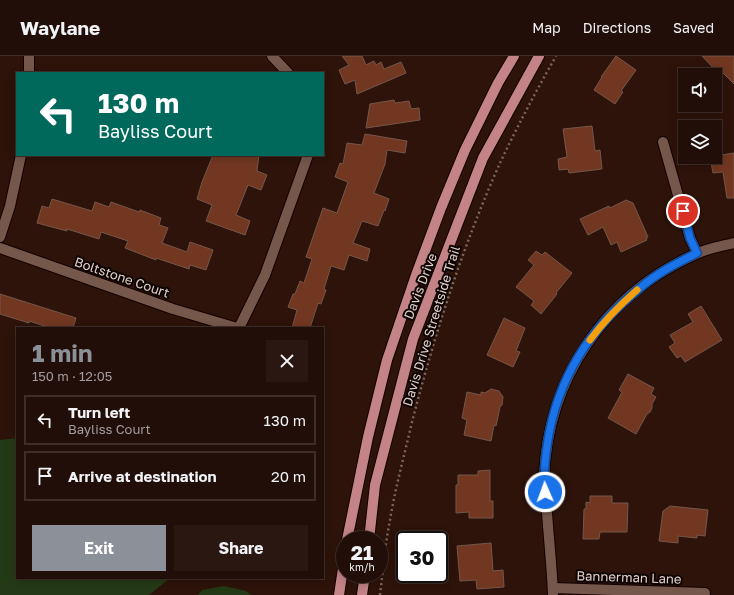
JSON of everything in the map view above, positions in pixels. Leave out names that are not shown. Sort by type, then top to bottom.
[{"type":"main road","name":"Davis Drive","points":[[349,531],[368,438],[387,360],[411,289],[441,208],[465,150],[498,83],[514,56]]},
{"type":"main road","name":"Davis Drive","points":[[370,531],[375,486],[413,339],[483,158],[539,56]]},
{"type":"main road","points":[[339,595],[341,583]]},
{"type":"main road","points":[[362,595],[364,583]]},
{"type":"street","points":[[29,56],[29,72]]},
{"type":"street","points":[[272,56],[287,72]]},
{"type":"street","points":[[663,142],[690,238],[697,253]]},
{"type":"street","points":[[0,237],[10,206],[21,156]]},
{"type":"street","name":"Boltstone Court","points":[[239,327],[265,275],[308,156]]},
{"type":"street","points":[[553,591],[544,479],[549,435],[554,414],[571,369],[585,346],[600,326],[619,306],[641,287],[666,269],[697,253],[734,243]]},
{"type":"street","name":"Boltstone Court","points":[[0,248],[173,309],[235,327]]},
{"type":"street","name":"Bannerman Lane","points":[[553,591],[705,593]]},
{"type":"path","name":"Davis Drive Streetside Trail","points":[[380,595],[390,520],[405,452],[420,390],[448,299],[464,253],[500,164],[527,108],[556,56]]},
{"type":"green space","points":[[16,438],[16,579],[169,579],[149,595],[0,595],[0,440]]},
{"type":"green space","points":[[224,586],[246,591],[251,595],[198,595],[202,590]]},
{"type":"building","points":[[342,56],[362,56],[366,65],[374,61],[376,65],[381,62],[384,69],[401,62],[406,73],[357,94],[355,80],[345,84],[339,70],[349,65]]},
{"type":"building","points":[[616,56],[636,70],[621,91],[623,92],[615,104],[594,90]]},
{"type":"building","points":[[702,56],[734,56],[734,84],[722,72],[722,68],[713,68]]},
{"type":"building","points":[[394,100],[395,103],[409,101],[411,109],[419,108],[420,120],[366,128],[370,104]]},
{"type":"building","points":[[592,126],[595,151],[600,150],[602,169],[569,173],[568,169],[559,170],[558,159],[567,157],[563,129]]},
{"type":"building","points":[[365,134],[407,141],[405,153],[387,150],[385,164],[374,193],[389,199],[378,226],[362,221],[353,243],[370,249],[367,261],[349,255],[344,270],[331,266],[324,289],[326,290],[321,304],[318,303],[310,327],[292,327],[297,310],[288,307],[300,281],[304,283],[312,259],[306,257],[323,208],[337,213],[348,182],[335,177],[340,163],[343,164],[347,143],[362,145]]},
{"type":"building","points":[[734,153],[734,198],[727,198],[723,172],[713,173],[711,164],[722,164],[722,155]]},
{"type":"building","points":[[213,156],[259,156],[257,171],[267,175],[261,190],[248,185],[236,215],[250,221],[245,235],[206,221],[212,205],[197,199]]},
{"type":"building","points":[[52,199],[92,211],[95,202],[109,207],[111,202],[139,212],[140,210],[161,218],[159,225],[168,228],[162,243],[187,252],[190,242],[213,250],[206,270],[190,265],[189,269],[156,258],[156,260],[125,248],[128,241],[101,232],[99,239],[67,229],[67,231],[37,223],[42,206],[49,208]]},
{"type":"building","points":[[626,200],[633,203],[648,237],[646,238],[647,240],[621,252],[617,242],[611,245],[603,227],[588,235],[580,219],[609,206],[610,208]]},
{"type":"building","points":[[536,251],[542,255],[545,252],[572,273],[541,314],[531,305],[534,301],[516,287],[534,265],[528,260]]},
{"type":"building","points":[[0,294],[76,318],[73,327],[48,327],[0,314]]},
{"type":"building","points":[[701,306],[722,340],[685,362],[681,356],[677,358],[669,347],[675,343],[670,335],[693,322],[688,314]]},
{"type":"building","points":[[504,318],[525,328],[516,351],[520,352],[513,367],[487,355]]},
{"type":"building","points":[[628,374],[654,388],[651,394],[656,397],[650,412],[647,414],[636,434],[608,418],[622,392],[619,390]]},
{"type":"building","points":[[491,389],[499,391],[503,397],[496,426],[494,425],[491,441],[464,435],[467,420],[462,418],[467,392],[481,395],[481,392],[485,393]]},
{"type":"building","points":[[490,470],[490,501],[493,501],[493,518],[469,518],[469,512],[456,513],[456,485],[458,485],[458,475],[478,475],[478,471]]},
{"type":"building","points":[[590,496],[612,496],[612,503],[628,503],[627,532],[600,532],[599,539],[583,539],[584,509],[586,509],[586,502],[590,503]]},
{"type":"building","points":[[670,506],[708,510],[705,536],[697,535],[697,538],[678,536],[678,543],[659,541],[663,511]]},
{"type":"building","points":[[491,543],[493,571],[503,570],[504,587],[477,589],[476,580],[460,581],[457,546]]},
{"type":"slow traffic","points":[[590,340],[600,326],[637,290]]},
{"type":"route","points":[[545,492],[544,479],[546,455],[554,414],[571,369],[585,346],[600,326],[619,306],[641,287],[666,269],[697,253],[690,238],[683,211]]}]
